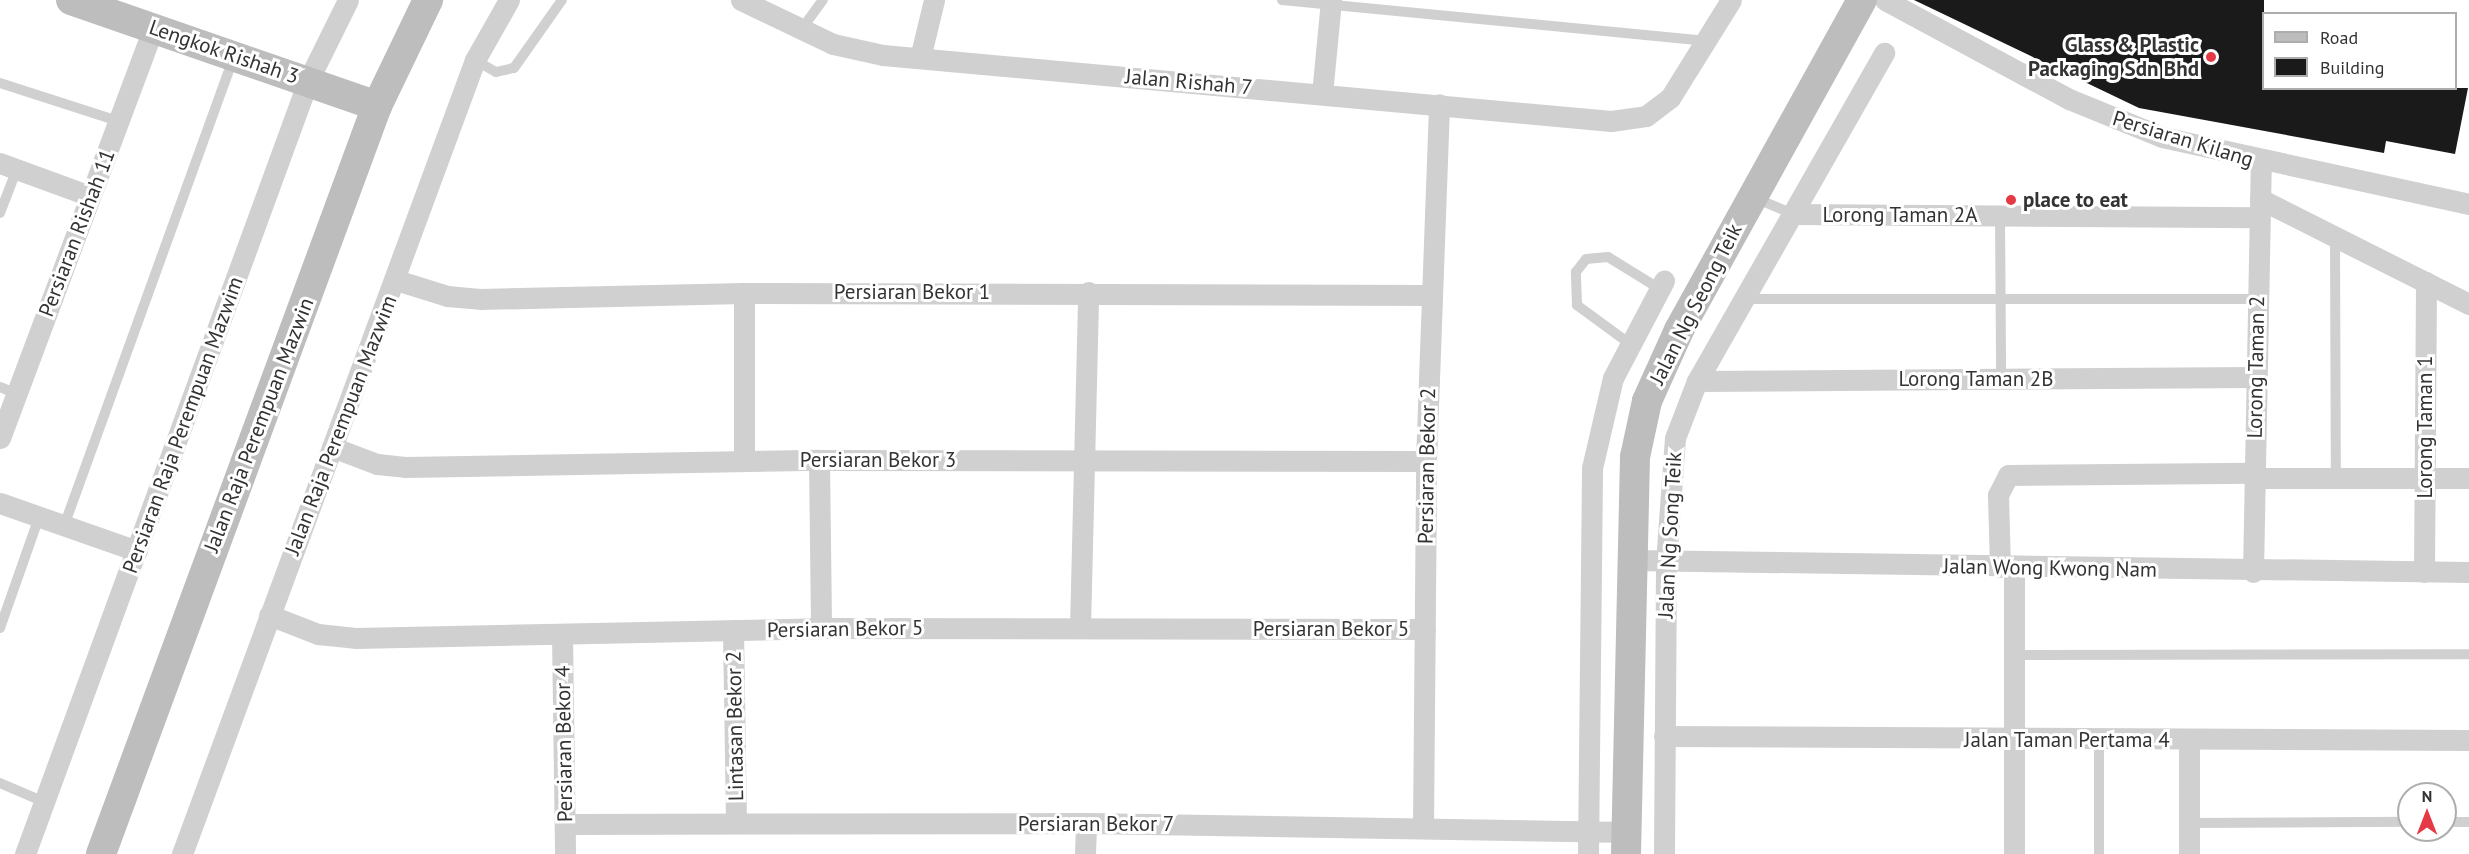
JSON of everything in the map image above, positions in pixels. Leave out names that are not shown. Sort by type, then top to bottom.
[{"type":"main road","name":"Lengkok Rishah 3","points":[[70,0],[377,106]]},
{"type":"main road","name":"Jalan Raja Perempuan Mazwin","points":[[101,854],[377,106],[428,0]]},
{"type":"main road","name":"Jalan Ng Seong Teik","points":[[1626,843],[1635,457],[1647,401],[1678,330],[1862,0]]},
{"type":"street","name":"Persiaran Raja Perempuan Mazwim","points":[[25,854],[42,801],[137,551],[308,81],[348,0]]},
{"type":"street","name":"Jalan Raja Perempuan Mazwim","points":[[182,854],[269,615],[396,280],[475,60],[509,0]]},
{"type":"street","name":"Jalan Rishah 7","points":[[741,0],[833,44],[920,58],[1611,121],[1646,116],[1670,98],[1707,41]]},
{"type":"street","points":[[920,58],[934,0]]},
{"type":"street","points":[[1707,41],[1731,0]]},
{"type":"street","name":"Persiaran Kilang","points":[[1885,0],[2116,121],[2260,163],[2469,204]]},
{"type":"street","points":[[1322,94],[1331,2]]},
{"type":"street","name":"Persiaran Rishah 11","points":[[0,438],[8,390],[90,196],[153,28]]},
{"type":"street","name":"Jalan Ng Song Teik","points":[[1664,854],[1666,563],[1674,447],[1696,381],[1884,53]]},
{"type":"street","name":"Persiaran Bekor 2","points":[[1423,827],[1426,461],[1430,295],[1439,104]]},
{"type":"street","name":"Lorong Taman 2","points":[[2253,572],[2260,163]]},
{"type":"street","points":[[8,166],[90,196]]},
{"type":"street","points":[[2259,208],[2335,238],[2469,304]]},
{"type":"street","name":"Lorong Taman 2A","points":[[1793,214],[2001,215],[2259,208]]},
{"type":"street","name":"Persiaran Bekor 1","points":[[396,280],[447,296],[480,298],[744,293],[1088,292],[1430,295]]},
{"type":"street","name":"Lorong Taman 1","points":[[2424,572],[2426,282]]},
{"type":"street","name":"Jalan Ng Seong Teik","points":[[1588,854],[1592,468],[1613,378],[1662,285]]},
{"type":"street","points":[[1080,628],[1088,292]]},
{"type":"street","points":[[744,293],[744,461]]},
{"type":"street","name":"Lorong Taman 2B","points":[[1696,381],[2255,377]]},
{"type":"street","name":"Persiaran Bekor 3","points":[[332,447],[377,464],[405,467],[819,460],[1426,461]]},
{"type":"street","points":[[819,460],[821,628]]},
{"type":"street","points":[[2014,854],[2016,655],[1998,495],[2008,475],[2469,478]]},
{"type":"street","points":[[0,503],[137,551]]},
{"type":"street","name":"Jalan Wong Kwong Nam","points":[[1631,560],[1666,563],[2253,572],[2469,572]]},
{"type":"street","name":"Persiaran Bekor 5","points":[[269,615],[318,634],[355,638],[821,628],[1425,629]]},
{"type":"street","name":"Lintasan Bekor 2","points":[[733,630],[736,822]]},
{"type":"street","name":"Persiaran Bekor 4","points":[[562,634],[565,854]]},
{"type":"street","name":"Jalan Taman Pertama 4","points":[[1665,736],[2015,741],[2469,740]]},
{"type":"street","points":[[2189,741],[2189,854]]},
{"type":"street","points":[[1085,854],[1086,823]]},
{"type":"street","name":"Persiaran Bekor 7","points":[[565,824],[1086,823],[1423,827],[1589,832],[1626,843]]},
{"type":"lane","points":[[475,60],[495,72],[513,68],[562,0]]},
{"type":"lane","points":[[801,30],[823,0]]},
{"type":"lane","points":[[1282,0],[1331,2],[1707,41]]},
{"type":"lane","points":[[64,526],[234,56]]},
{"type":"lane","points":[[0,83],[118,121]]},
{"type":"lane","points":[[0,213],[8,166]]},
{"type":"lane","points":[[1753,197],[1793,214]]},
{"type":"lane","points":[[2001,215],[2001,378]]},
{"type":"lane","points":[[2335,238],[2337,478]]},
{"type":"lane","points":[[1630,344],[1577,305],[1576,272],[1586,259],[1608,257],[1662,285]]},
{"type":"lane","points":[[1743,299],[2257,299]]},
{"type":"lane","points":[[0,628],[39,517]]},
{"type":"lane","points":[[2016,655],[2469,654]]},
{"type":"lane","points":[[2099,741],[2099,854]]},
{"type":"lane","points":[[0,783],[42,801]]},
{"type":"lane","points":[[2189,823],[2397,822]]},
{"type":"building","points":[[1914,0],[2264,0],[2262,90],[2457,90],[2457,88],[2468,88],[2455,154],[2386,141],[2384,153],[2139,108]]},
{"type":"place","name":"Glass & Plastic Packaging Sdn Bhd","points":[[2211,57]]},
{"type":"place","name":"place to eat","points":[[2011,200]]}]
